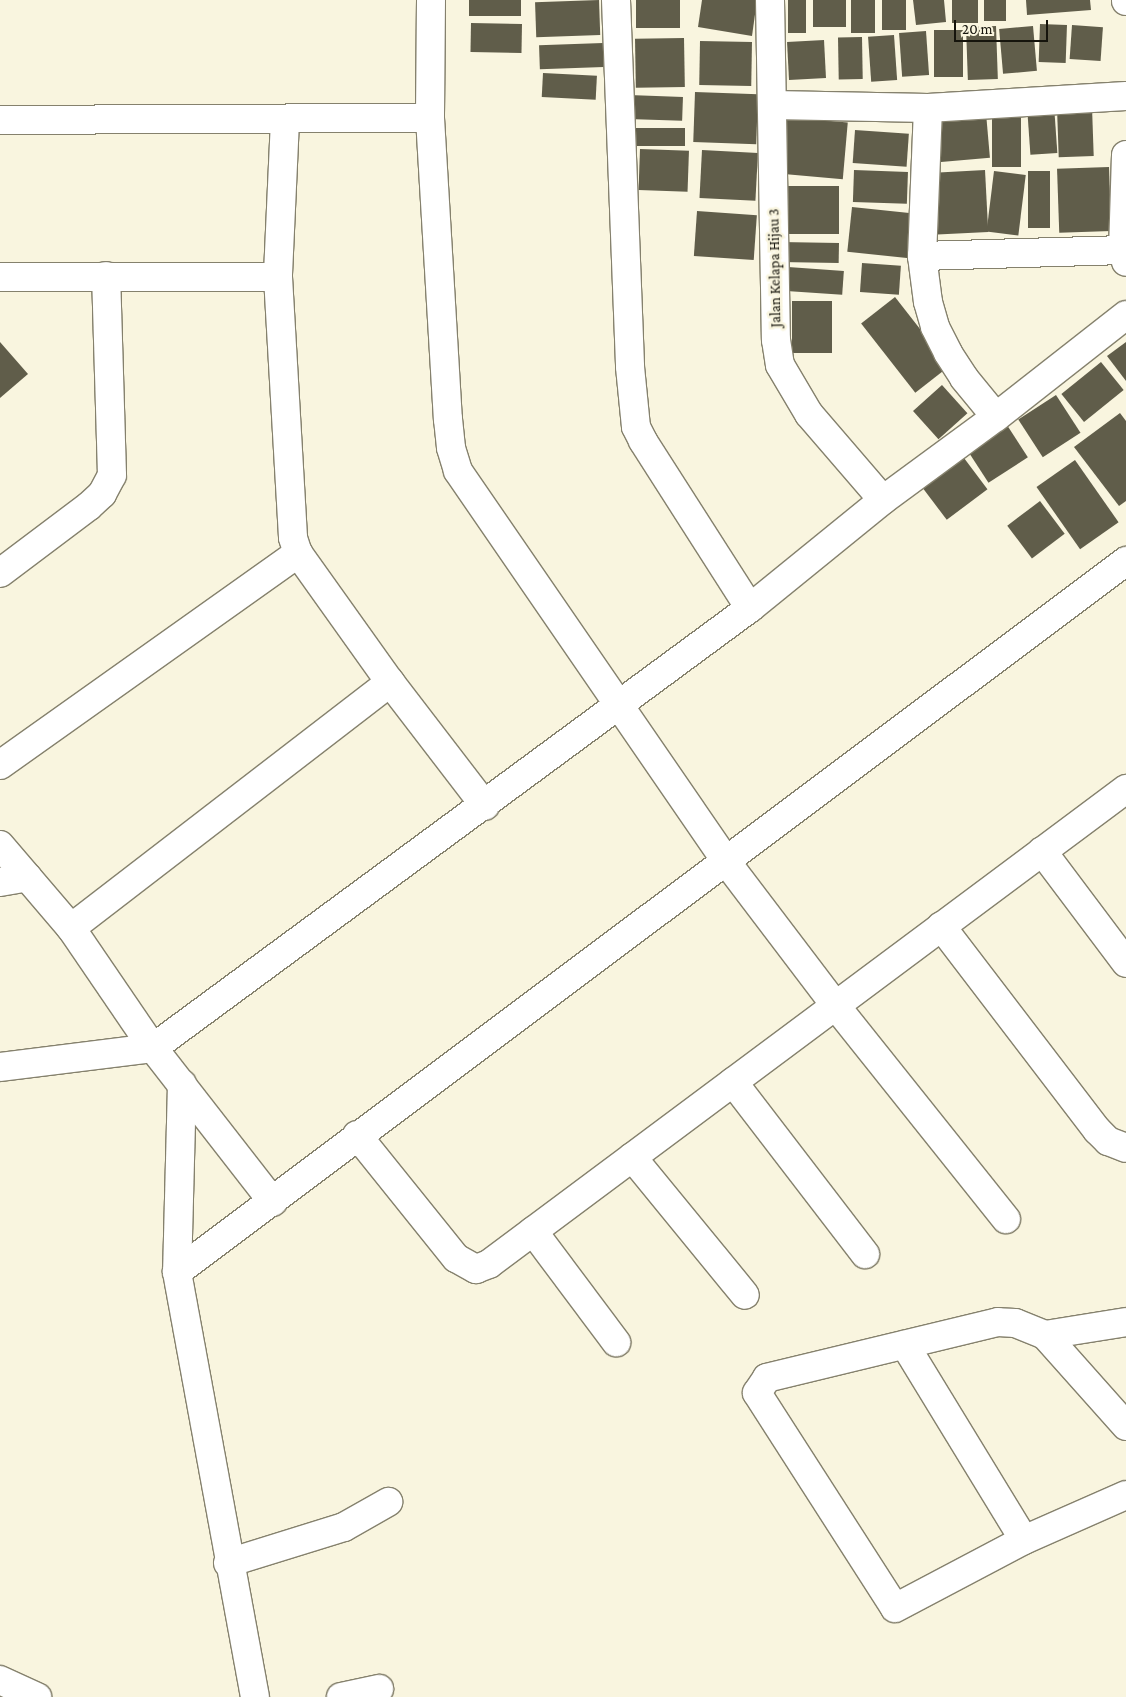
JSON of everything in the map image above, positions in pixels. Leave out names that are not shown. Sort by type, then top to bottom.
[{"type":"street","points":[[431,0],[430,118],[448,419],[451,448],[458,471],[725,860],[835,1005],[1006,1219]]},
{"type":"street","points":[[616,0],[630,367],[636,427],[643,441],[750,608]]},
{"type":"street","name":"Jalan Kelapa Hijau 3","points":[[770,0],[776,340],[780,365],[809,414],[883,500]]},
{"type":"street","points":[[773,105],[928,108],[1126,96]]},
{"type":"street","points":[[928,108],[922,256],[928,302],[935,327],[964,378],[996,417]]},
{"type":"street","points":[[0,120],[430,118]]},
{"type":"street","points":[[285,120],[278,278],[293,538],[298,553],[390,682],[485,806]]},
{"type":"street","points":[[922,256],[1124,256],[1126,155]]},
{"type":"street","points":[[0,572],[102,494],[112,475],[106,276]]},
{"type":"street","points":[[0,277],[278,278]]},
{"type":"street","points":[[0,1067],[153,1048],[485,806],[750,608],[883,500],[996,417],[1126,314]]},
{"type":"street","points":[[0,765],[298,553]]},
{"type":"street","points":[[177,1272],[273,1202],[357,1135],[1126,561]]},
{"type":"street","points":[[71,928],[390,682]]},
{"type":"street","points":[[357,1135],[456,1258],[467,1266],[476,1269],[490,1264],[1126,789]]},
{"type":"street","points":[[0,845],[71,928],[153,1048],[273,1202]]},
{"type":"street","points":[[1042,851],[1126,963]]},
{"type":"street","points":[[0,882],[28,877]]},
{"type":"street","points":[[941,926],[1097,1130],[1108,1141],[1126,1148]]},
{"type":"street","points":[[733,1082],[865,1254]]},
{"type":"street","points":[[182,1084],[177,1272],[228,1563],[255,1697]]},
{"type":"street","points":[[632,1157],[745,1295]]},
{"type":"street","points":[[533,1231],[616,1342]]},
{"type":"street","points":[[1126,1426],[1044,1335],[1014,1323],[998,1322],[767,1378],[757,1392],[895,1608],[1024,1540],[1126,1496]]},
{"type":"street","points":[[1044,1335],[1126,1322]]},
{"type":"street","points":[[905,1345],[1024,1540]]},
{"type":"street","points":[[228,1563],[344,1527],[388,1502]]},
{"type":"street","points":[[0,1680],[37,1697]]},
{"type":"street","points":[[341,1697],[379,1689]]},
{"type":"building","points":[[469,0],[521,0],[521,16],[469,16]]},
{"type":"building","points":[[599,0],[600,35],[536,37],[535,2]]},
{"type":"building","points":[[636,0],[680,0],[680,28],[636,28]]},
{"type":"building","points":[[702,0],[757,0],[752,36],[698,27]]},
{"type":"building","points":[[788,0],[806,0],[806,33],[788,33]]},
{"type":"building","points":[[813,0],[846,0],[846,27],[813,27]]},
{"type":"building","points":[[851,0],[875,0],[875,33],[851,33]]},
{"type":"building","points":[[882,0],[906,0],[906,30],[882,30]]},
{"type":"building","points":[[913,0],[944,0],[946,22],[916,25]]},
{"type":"building","points":[[952,0],[978,0],[978,23],[952,23]]},
{"type":"building","points":[[984,0],[1006,0],[1006,21],[984,21]]},
{"type":"building","points":[[1026,0],[1090,0],[1091,10],[1027,15]]},
{"type":"building","points":[[471,23],[522,24],[521,53],[470,52]]},
{"type":"building","points":[[1040,24],[1067,25],[1066,63],[1039,62]]},
{"type":"building","points":[[1072,25],[1103,27],[1101,61],[1070,59]]},
{"type":"building","points":[[996,26],[998,79],[968,80],[966,27]]},
{"type":"building","points":[[1033,26],[1037,71],[1003,74],[999,29]]},
{"type":"building","points":[[934,30],[963,30],[963,77],[934,77]]},
{"type":"building","points":[[926,31],[929,75],[902,77],[899,33]]},
{"type":"building","points":[[894,35],[897,80],[871,82],[868,37]]},
{"type":"building","points":[[838,37],[862,37],[863,79],[839,79]]},
{"type":"building","points":[[684,38],[685,87],[636,88],[635,39]]},
{"type":"building","points":[[824,40],[826,78],[789,80],[787,42]]},
{"type":"building","points":[[700,41],[752,42],[751,86],[699,85]]},
{"type":"building","points":[[603,43],[604,67],[540,69],[539,45]]},
{"type":"building","points":[[543,73],[597,76],[596,100],[542,97]]},
{"type":"building","points":[[695,92],[758,94],[756,144],[693,142]]},
{"type":"building","points":[[629,95],[683,97],[682,121],[628,119]]},
{"type":"building","points":[[1054,105],[1057,153],[1030,155],[1027,107]]},
{"type":"building","points":[[1092,107],[1094,156],[1059,157],[1057,108]]},
{"type":"building","points":[[986,113],[990,158],[938,162],[934,118]]},
{"type":"building","points":[[992,114],[1021,114],[1021,167],[992,167]]},
{"type":"building","points":[[786,117],[848,122],[843,179],[781,174]]},
{"type":"building","points":[[631,128],[685,128],[685,146],[631,146]]},
{"type":"building","points":[[855,130],[909,134],[907,167],[853,163]]},
{"type":"building","points":[[640,149],[689,151],[688,192],[639,190]]},
{"type":"building","points":[[702,150],[758,153],[755,201],[699,198]]},
{"type":"building","points":[[1109,167],[1111,231],[1059,233],[1057,169]]},
{"type":"building","points":[[854,170],[908,172],[907,204],[853,202]]},
{"type":"building","points":[[985,170],[988,232],[937,235],[934,173]]},
{"type":"building","points":[[994,171],[1026,175],[1018,235],[987,232]]},
{"type":"building","points":[[1028,171],[1050,171],[1050,228],[1028,228]]},
{"type":"building","points":[[781,186],[839,186],[839,234],[781,234]]},
{"type":"building","points":[[852,207],[912,213],[907,258],[847,252]]},
{"type":"building","points":[[697,211],[757,215],[754,260],[694,256]]},
{"type":"building","points":[[780,242],[839,243],[839,263],[780,262]]},
{"type":"building","points":[[862,263],[901,266],[899,295],[860,292]]},
{"type":"building","points":[[788,267],[844,271],[842,295],[786,291]]},
{"type":"building","points":[[895,297],[949,366],[915,393],[861,323]]},
{"type":"building","points":[[792,301],[832,301],[832,353],[792,353]]},
{"type":"building","points":[[0,342],[28,374],[0,398]]},
{"type":"building","points":[[1126,342],[1126,381],[1107,356]]},
{"type":"building","points":[[1101,362],[1124,390],[1084,422],[1061,394]]},
{"type":"building","points":[[942,385],[967,413],[938,439],[913,411]]},
{"type":"building","points":[[1056,395],[1081,433],[1043,457],[1018,420]]},
{"type":"building","points":[[1120,413],[1126,421],[1126,501],[1119,506],[1074,447]]},
{"type":"building","points":[[1005,422],[1028,457],[988,483],[966,448]]},
{"type":"building","points":[[961,454],[987,489],[947,520],[920,485]]},
{"type":"building","points":[[1075,460],[1119,522],[1080,549],[1036,487]]},
{"type":"building","points":[[1040,501],[1065,534],[1032,558],[1007,526]]}]
